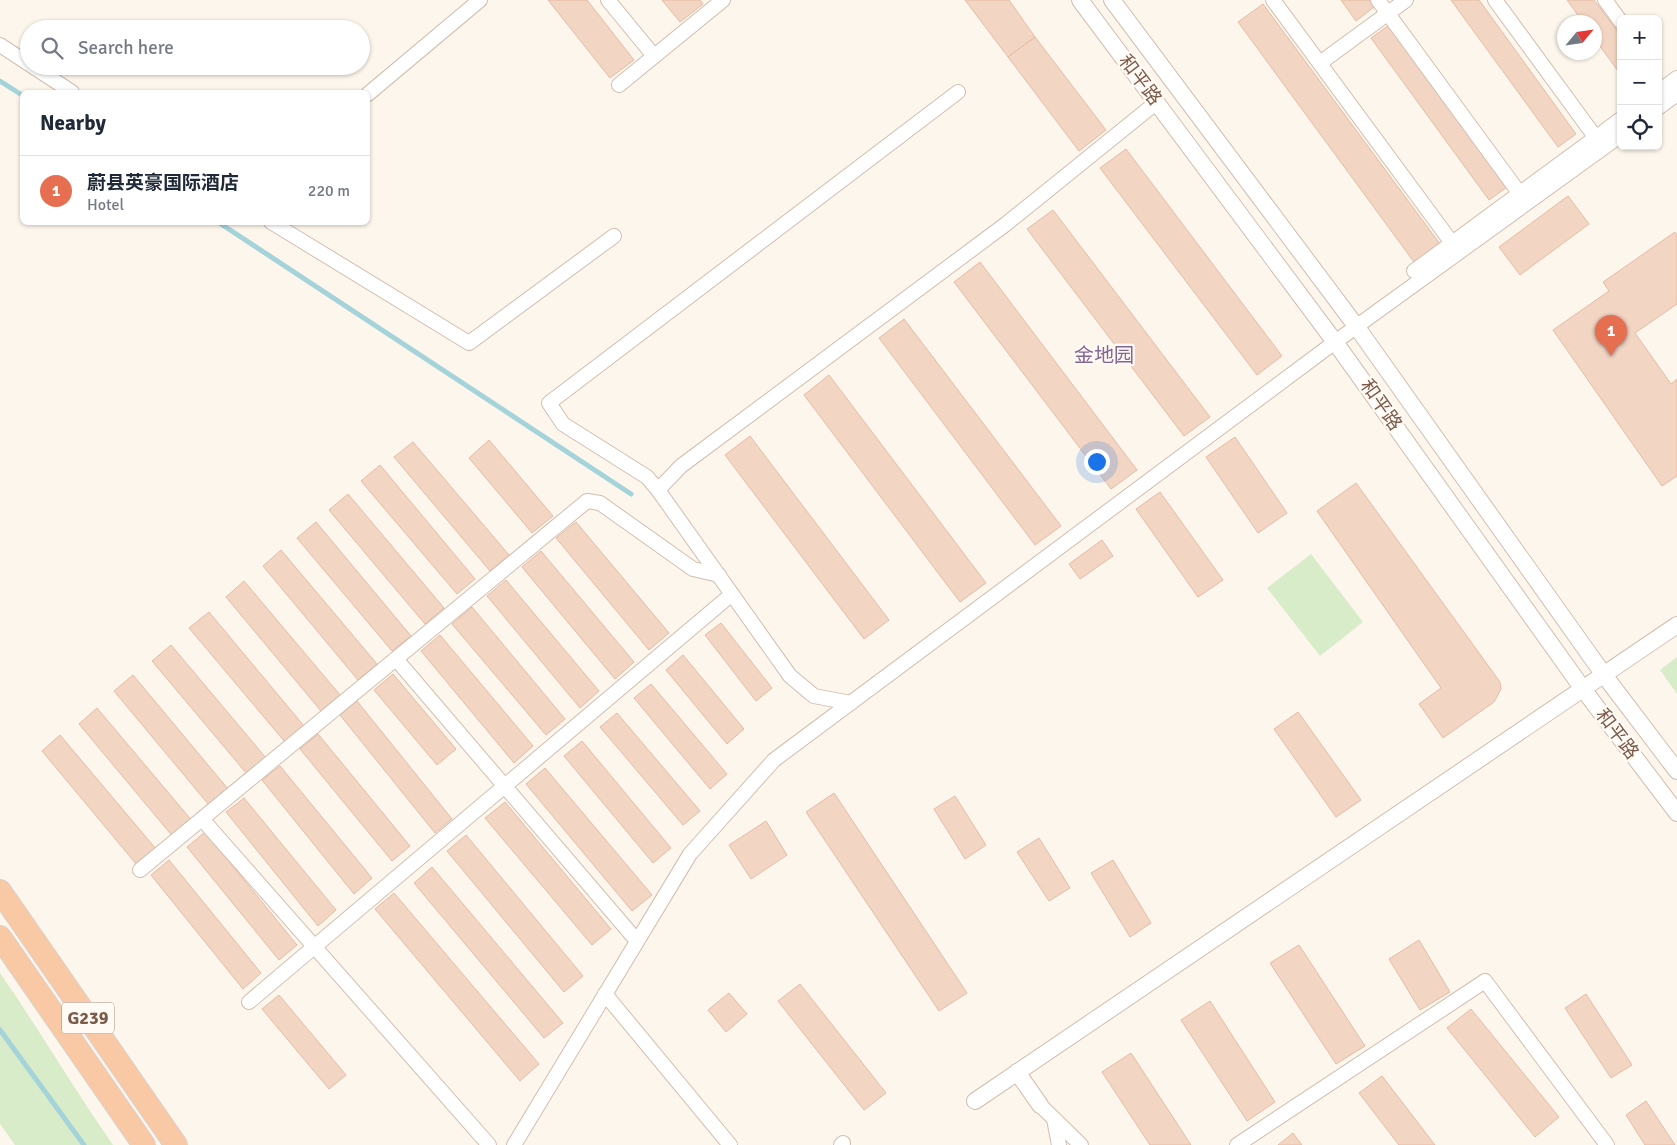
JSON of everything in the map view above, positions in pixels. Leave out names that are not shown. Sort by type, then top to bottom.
[{"type":"highway","name":"G239","points":[[0,891],[176,1145]]},
{"type":"highway","name":"G239","points":[[0,937],[144,1145]]},
{"type":"street","points":[[370,92],[480,0]]},
{"type":"street","points":[[608,0],[654,56]]},
{"type":"street","points":[[619,85],[723,0]]},
{"type":"street","name":"和平路","points":[[1080,0],[1335,342],[1583,689],[1677,813]]},
{"type":"street","name":"和平路","points":[[1112,0],[1356,326],[1604,675],[1677,771]]},
{"type":"street","points":[[1273,0],[1452,243]]},
{"type":"street","points":[[1378,0],[1520,194]]},
{"type":"street","points":[[1320,63],[1406,0]]},
{"type":"street","points":[[1495,0],[1596,138]]},
{"type":"street","points":[[1605,0],[1617,16]]},
{"type":"street","points":[[0,45],[20,58]]},
{"type":"street","points":[[46,75],[69,90]]},
{"type":"street","points":[[1659,105],[1667,85]]},
{"type":"street","points":[[850,703],[814,696],[790,676],[658,490],[646,477],[563,424],[549,403],[958,92]]},
{"type":"street","points":[[658,490],[681,466],[1006,224],[1156,102]]},
{"type":"street","points":[[1414,271],[1617,122]]},
{"type":"street","points":[[514,1145],[690,854],[774,760],[1356,326],[1617,138]]},
{"type":"street","points":[[276,225],[469,343],[614,236]]},
{"type":"street","points":[[140,870],[587,501],[600,503],[693,569],[719,575]]},
{"type":"street","points":[[249,1002],[732,594]]},
{"type":"street","points":[[975,1100],[1677,626]]},
{"type":"street","points":[[396,659],[637,941]]},
{"type":"street","points":[[202,819],[489,1145]]},
{"type":"street","points":[[1237,1145],[1485,981],[1607,1145]]},
{"type":"street","points":[[605,994],[730,1145]]},
{"type":"street","points":[[1017,1072],[1040,1105],[1081,1145]]},
{"type":"street","points":[[1054,1119],[1059,1145]]},
{"type":"green space","points":[[1311,554],[1363,622],[1320,656],[1267,588]]},
{"type":"green space","points":[[1677,657],[1677,694],[1660,670]]},
{"type":"green space","points":[[0,973],[113,1145],[15,1145],[0,1124]]},
{"type":"building","points":[[548,0],[587,0],[634,60],[610,78]]},
{"type":"building","points":[[662,0],[700,0],[703,4],[680,22]]},
{"type":"building","points":[[965,0],[1009,0],[1035,37],[1008,57]]},
{"type":"building","points":[[1341,0],[1369,0],[1374,7],[1356,21]]},
{"type":"building","points":[[1451,0],[1479,0],[1576,134],[1558,147]]},
{"type":"building","points":[[1567,0],[1594,0],[1617,31],[1617,70],[1602,49],[1602,15],[1578,15]]},
{"type":"building","points":[[1263,4],[1440,244],[1414,262],[1238,22]]},
{"type":"building","points":[[1389,25],[1507,187],[1489,200],[1371,38]]},
{"type":"building","points":[[1035,37],[1106,130],[1079,151],[1008,57]]},
{"type":"building","points":[[1126,149],[1282,356],[1257,375],[1100,168]]},
{"type":"building","points":[[1568,196],[1589,224],[1520,275],[1499,247]]},
{"type":"building","points":[[1053,210],[1210,417],[1184,436],[1027,229]]},
{"type":"building","points":[[1675,232],[1677,235],[1677,304],[1635,333],[1671,384],[1677,379],[1677,476],[1662,486],[1553,330],[1609,291],[1603,282]]},
{"type":"building","points":[[980,262],[1137,470],[1111,489],[954,282]]},
{"type":"building","points":[[904,319],[1061,526],[1035,545],[879,338]]},
{"type":"building","points":[[829,375],[986,583],[960,602],[804,395]]},
{"type":"building","points":[[750,436],[889,620],[864,639],[725,455]]},
{"type":"building","points":[[1235,437],[1287,513],[1258,533],[1206,457]]},
{"type":"building","points":[[489,440],[553,516],[532,533],[469,458]]},
{"type":"building","points":[[413,442],[509,555],[490,571],[394,457]]},
{"type":"building","points":[[380,465],[475,579],[457,594],[361,481]]},
{"type":"building","points":[[1356,483],[1500,682],[1501,689],[1494,702],[1443,738],[1419,704],[1441,688],[1317,511]]},
{"type":"building","points":[[1160,492],[1223,580],[1198,597],[1136,509]]},
{"type":"building","points":[[348,494],[444,608],[425,624],[329,510]]},
{"type":"building","points":[[316,522],[411,636],[392,651],[297,538]]},
{"type":"building","points":[[576,522],[669,633],[649,650],[556,538]]},
{"type":"building","points":[[1102,540],[1113,556],[1080,579],[1069,564]]},
{"type":"building","points":[[281,550],[377,664],[358,680],[263,566]]},
{"type":"building","points":[[541,551],[634,662],[615,679],[522,567]]},
{"type":"building","points":[[506,580],[599,691],[580,708],[487,596]]},
{"type":"building","points":[[244,581],[340,695],[321,711],[226,597]]},
{"type":"building","points":[[472,607],[565,719],[546,735],[452,624]]},
{"type":"building","points":[[209,612],[304,726],[285,742],[189,628]]},
{"type":"building","points":[[721,623],[772,688],[756,701],[705,635]]},
{"type":"building","points":[[440,635],[533,746],[514,763],[421,651]]},
{"type":"building","points":[[171,645],[266,758],[247,774],[152,661]]},
{"type":"building","points":[[683,655],[744,729],[727,744],[666,670]]},
{"type":"building","points":[[393,674],[456,749],[437,765],[374,690]]},
{"type":"building","points":[[133,675],[228,789],[209,805],[114,691]]},
{"type":"building","points":[[651,684],[727,774],[710,789],[634,698]]},
{"type":"building","points":[[357,701],[452,819],[435,833],[340,715]]},
{"type":"building","points":[[97,708],[193,822],[174,838],[79,724]]},
{"type":"building","points":[[1298,712],[1361,800],[1336,817],[1274,729]]},
{"type":"building","points":[[617,713],[700,811],[683,825],[600,727]]},
{"type":"building","points":[[318,734],[410,846],[392,861],[300,749]]},
{"type":"building","points":[[60,735],[156,849],[137,865],[42,751]]},
{"type":"building","points":[[582,741],[671,848],[653,863],[564,756]]},
{"type":"building","points":[[280,766],[372,878],[354,894],[262,780]]},
{"type":"building","points":[[545,768],[652,895],[632,911],[526,784]]},
{"type":"building","points":[[834,793],[967,993],[939,1011],[806,812]]},
{"type":"building","points":[[955,796],[986,845],[965,859],[934,809]]},
{"type":"building","points":[[244,798],[336,910],[318,926],[226,812]]},
{"type":"building","points":[[505,802],[611,929],[592,945],[485,818]]},
{"type":"building","points":[[766,821],[787,855],[751,879],[729,845]]},
{"type":"building","points":[[205,832],[297,945],[279,960],[187,847]]},
{"type":"building","points":[[466,835],[583,976],[564,992],[447,851]]},
{"type":"building","points":[[1039,838],[1070,888],[1049,901],[1017,852]]},
{"type":"building","points":[[169,860],[261,973],[243,989],[151,875]]},
{"type":"building","points":[[1113,860],[1151,923],[1130,937],[1091,873]]},
{"type":"building","points":[[432,867],[563,1023],[544,1038],[414,883]]},
{"type":"building","points":[[394,893],[539,1064],[520,1081],[375,909]]},
{"type":"building","points":[[1419,940],[1450,992],[1420,1010],[1389,959]]},
{"type":"building","points":[[1299,945],[1365,1046],[1336,1064],[1270,963]]},
{"type":"building","points":[[800,984],[886,1093],[864,1110],[778,1001]]},
{"type":"building","points":[[729,993],[747,1014],[726,1032],[708,1010]]},
{"type":"building","points":[[1586,994],[1632,1065],[1611,1078],[1565,1008]]},
{"type":"building","points":[[279,995],[346,1075],[329,1089],[262,1009]]},
{"type":"building","points":[[1210,1001],[1275,1102],[1247,1121],[1181,1020]]},
{"type":"building","points":[[1471,1009],[1559,1117],[1535,1137],[1447,1028]]},
{"type":"building","points":[[1131,1053],[1191,1145],[1150,1145],[1102,1072]]},
{"type":"building","points":[[1382,1076],[1435,1145],[1399,1145],[1359,1093]]},
{"type":"building","points":[[1646,1101],[1675,1145],[1645,1145],[1626,1115]]},
{"type":"building","points":[[1293,1133],[1302,1145],[1278,1145]]},
{"type":"waterway","points":[[0,81],[20,94]]},
{"type":"waterway","points":[[223,225],[631,494]]},
{"type":"waterway","points":[[0,1030],[84,1145]]},
{"type":"place","name":"蔚县英豪国际酒店","points":[[1611,356]]},
{"type":"district","name":"金地园","points":[[1104,355]]}]
